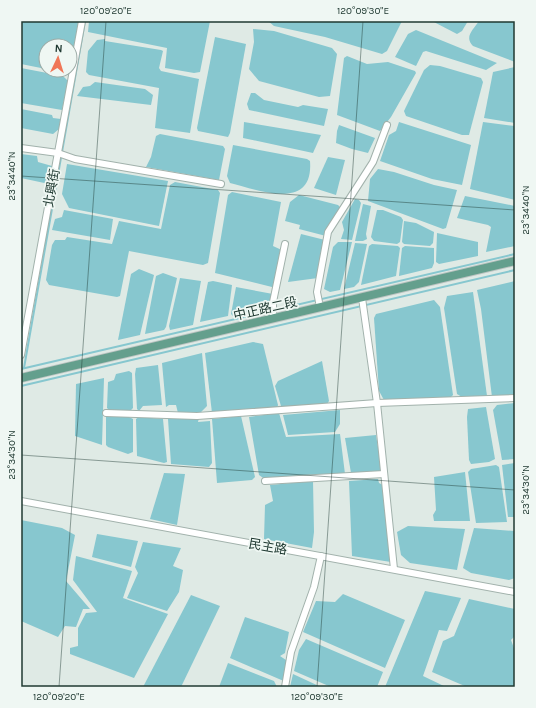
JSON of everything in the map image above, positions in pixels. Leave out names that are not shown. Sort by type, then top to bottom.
[{"type":"main road","name":"中正路二段","points":[[21,378],[515,261]]},
{"type":"street","name":"北興街","points":[[21,355],[82,21]]},
{"type":"street","points":[[320,307],[318,292],[328,232],[373,162],[386,124]]},
{"type":"street","points":[[21,148],[58,153],[75,159],[221,184]]},
{"type":"street","points":[[273,318],[273,302],[285,244]]},
{"type":"street","points":[[362,298],[377,403],[394,569]]},
{"type":"street","points":[[106,414],[197,416],[377,403],[515,398]]},
{"type":"street","points":[[264,481],[384,474]]},
{"type":"street","name":"民主路","points":[[21,501],[515,592]]},
{"type":"street","points":[[285,687],[291,652],[314,587],[321,556]]},
{"type":"water","points":[[21,21],[79,21],[76,38],[38,38],[38,67],[21,64]]},
{"type":"water","points":[[89,21],[210,21],[200,72],[194,73],[165,68],[167,48],[88,32]]},
{"type":"water","points":[[268,21],[402,21],[387,51],[382,54],[325,37],[274,26]]},
{"type":"water","points":[[432,21],[468,21],[462,31],[457,34]]},
{"type":"water","points":[[479,21],[515,21],[515,62],[473,46],[470,43],[470,34]]},
{"type":"water","points":[[253,29],[274,31],[332,48],[337,54],[330,96],[319,97],[259,81],[249,69],[254,42]]},
{"type":"water","points":[[416,30],[497,63],[486,70],[426,51],[423,52],[416,66],[395,57],[408,34]]},
{"type":"water","points":[[215,37],[246,44],[230,133],[228,137],[198,131],[197,128]]},
{"type":"water","points":[[105,39],[105,41],[161,50],[163,51],[159,68],[161,71],[199,79],[190,133],[155,128],[159,88],[89,75],[86,72],[88,51],[97,40]]},
{"type":"water","points":[[347,56],[367,64],[388,62],[415,71],[416,73],[391,117],[380,131],[337,115],[344,58]]},
{"type":"water","points":[[430,65],[440,66],[481,78],[483,82],[469,135],[462,135],[406,116],[404,111],[424,70]]},
{"type":"water","points":[[515,67],[515,123],[484,118],[493,72]]},
{"type":"water","points":[[21,68],[38,71],[38,78],[65,78],[68,81],[62,110],[21,103]]},
{"type":"water","points":[[95,82],[145,89],[153,95],[151,105],[77,96],[83,87],[90,86]]},
{"type":"water","points":[[251,93],[255,93],[264,100],[298,107],[303,105],[328,109],[324,126],[249,110],[247,104]]},
{"type":"water","points":[[21,109],[52,115],[53,118],[61,119],[59,129],[53,134],[21,128]]},
{"type":"water","points":[[244,122],[321,135],[313,153],[243,138]]},
{"type":"water","points":[[399,122],[471,145],[462,185],[432,179],[380,161],[389,135],[396,131]]},
{"type":"water","points":[[483,122],[515,126],[515,200],[470,189]]},
{"type":"water","points":[[339,125],[375,138],[368,153],[336,143]]},
{"type":"water","points":[[160,134],[223,146],[225,149],[219,180],[146,167],[151,157],[156,136]]},
{"type":"water","points":[[233,145],[307,159],[310,161],[309,177],[303,187],[294,192],[282,194],[269,193],[230,183],[227,176]]},
{"type":"water","points":[[21,154],[37,156],[38,162],[52,166],[49,184],[21,178]]},
{"type":"water","points":[[328,157],[345,160],[336,195],[314,188]]},
{"type":"water","points":[[67,164],[168,181],[159,226],[69,208],[62,194]]},
{"type":"water","points":[[378,169],[394,172],[434,185],[457,190],[446,228],[443,229],[368,201],[370,179]]},
{"type":"water","points":[[175,182],[218,190],[220,193],[208,263],[203,265],[129,251],[120,296],[117,297],[49,285],[46,280],[52,245],[55,240],[65,240],[67,237],[112,244],[119,221],[161,229],[170,185]]},
{"type":"water","points":[[232,192],[281,202],[273,246],[286,252],[276,288],[215,273],[228,195]]},
{"type":"water","points":[[299,195],[338,205],[341,208],[326,236],[299,229],[300,225],[285,221],[290,202]]},
{"type":"water","points":[[465,196],[515,206],[515,246],[486,252],[491,227],[457,218]]},
{"type":"water","points":[[355,199],[359,200],[361,203],[352,240],[341,239],[344,230],[342,222]]},
{"type":"water","points":[[363,204],[371,206],[366,234],[367,239],[363,241],[355,241]]},
{"type":"water","points":[[64,210],[113,219],[110,240],[52,230],[55,219],[62,217]]},
{"type":"water","points":[[377,210],[383,210],[401,217],[403,220],[400,242],[397,244],[374,241],[371,237]]},
{"type":"water","points":[[404,221],[416,223],[434,232],[433,243],[430,246],[404,244],[402,242]]},
{"type":"water","points":[[437,233],[478,242],[478,256],[439,264],[436,262]]},
{"type":"water","points":[[301,234],[325,240],[318,278],[288,282]]},
{"type":"water","points":[[338,242],[352,242],[340,290],[330,292],[324,289],[333,247]]},
{"type":"water","points":[[355,243],[367,244],[359,282],[354,287],[344,289]]},
{"type":"water","points":[[372,244],[398,246],[400,248],[396,276],[361,285],[369,246]]},
{"type":"water","points":[[405,246],[434,248],[434,263],[432,268],[399,276],[402,248]]},
{"type":"water","points":[[139,269],[154,275],[140,335],[118,340],[131,274]]},
{"type":"water","points":[[163,273],[177,278],[166,327],[164,330],[145,334],[156,276]]},
{"type":"water","points":[[180,278],[201,281],[193,325],[170,330],[169,326]]},
{"type":"water","points":[[213,281],[232,285],[228,316],[200,322],[208,282]]},
{"type":"water","points":[[515,281],[515,396],[492,397],[481,309],[477,290]]},
{"type":"water","points":[[236,287],[273,294],[270,305],[233,316],[231,314]]},
{"type":"water","points":[[473,292],[487,396],[462,397],[457,394],[444,308],[447,296]]},
{"type":"water","points":[[434,300],[440,307],[453,395],[449,399],[384,400],[379,391],[374,318],[376,314]]},
{"type":"water","points":[[253,342],[263,344],[278,405],[277,408],[212,413],[205,353]]},
{"type":"water","points":[[202,353],[207,406],[201,412],[178,413],[176,405],[169,405],[166,407],[162,363]]},
{"type":"water","points":[[322,361],[329,401],[327,404],[285,408],[281,406],[275,386],[278,381]]},
{"type":"water","points":[[158,365],[162,405],[143,406],[139,411],[137,409],[136,368]]},
{"type":"water","points":[[129,371],[132,373],[133,408],[130,411],[109,410],[107,408],[108,382],[114,380],[116,374]]},
{"type":"water","points":[[104,378],[102,445],[75,436],[76,384]]},
{"type":"water","points":[[515,403],[515,459],[502,460],[493,410],[497,405]]},
{"type":"water","points":[[486,407],[495,459],[489,462],[471,464],[469,460],[468,409]]},
{"type":"water","points":[[340,410],[340,424],[335,432],[288,435],[283,415]]},
{"type":"water","points":[[279,413],[286,437],[340,434],[345,474],[266,480],[259,475],[249,417]]},
{"type":"water","points":[[241,416],[255,477],[252,480],[217,483],[212,419]]},
{"type":"water","points":[[106,417],[129,417],[133,419],[133,452],[128,454],[106,445]]},
{"type":"water","points":[[139,417],[163,419],[167,462],[164,463],[137,456],[136,419]]},
{"type":"water","points":[[199,418],[198,422],[210,421],[212,463],[209,467],[171,464],[168,419]]},
{"type":"water","points":[[376,435],[382,472],[351,473],[345,438]]},
{"type":"water","points":[[515,463],[515,517],[508,517],[502,465]]},
{"type":"water","points":[[496,465],[499,467],[507,522],[476,523],[468,472],[471,469]]},
{"type":"water","points":[[465,472],[470,521],[434,521],[433,515],[436,510],[434,477]]},
{"type":"water","points":[[164,473],[185,474],[177,525],[150,519]]},
{"type":"water","points":[[378,479],[379,483],[383,485],[391,562],[352,556],[349,481]]},
{"type":"water","points":[[313,481],[314,532],[312,548],[264,539],[265,505],[273,501],[270,485]]},
{"type":"water","points":[[21,520],[62,528],[75,535],[66,581],[90,609],[83,609],[76,627],[65,626],[58,637],[21,621]]},
{"type":"water","points":[[408,526],[465,529],[457,570],[410,563],[401,555],[397,532]]},
{"type":"water","points":[[474,528],[515,531],[515,578],[509,580],[471,573],[463,568]]},
{"type":"water","points":[[97,534],[138,541],[131,567],[92,557]]},
{"type":"water","points":[[143,542],[181,548],[173,566],[183,570],[179,592],[167,611],[127,598],[138,573],[135,567]]},
{"type":"water","points":[[76,556],[132,571],[123,598],[168,614],[134,678],[70,654],[70,648],[78,646],[78,628],[86,613],[97,612],[73,580]]},
{"type":"water","points":[[425,591],[461,598],[447,631],[439,630],[423,676],[446,687],[385,687]]},
{"type":"water","points":[[343,594],[405,620],[385,668],[303,632],[316,601],[335,602]]},
{"type":"water","points":[[191,595],[220,606],[181,687],[143,687]]},
{"type":"water","points":[[469,599],[515,609],[515,636],[511,640],[515,651],[515,687],[467,687],[432,672],[443,641],[454,636]]},
{"type":"water","points":[[245,617],[289,632],[285,653],[280,656],[289,662],[286,682],[230,658]]},
{"type":"water","points":[[306,639],[383,672],[377,687],[331,687],[294,671],[299,650]]},
{"type":"water","points":[[228,663],[274,681],[277,687],[219,687]]},
{"type":"water","points":[[293,674],[321,687],[290,687]]},
{"type":"waterway","points":[[24,368],[85,21]]},
{"type":"waterway","points":[[21,369],[515,254]]},
{"type":"waterway","points":[[21,386],[515,270]]}]
